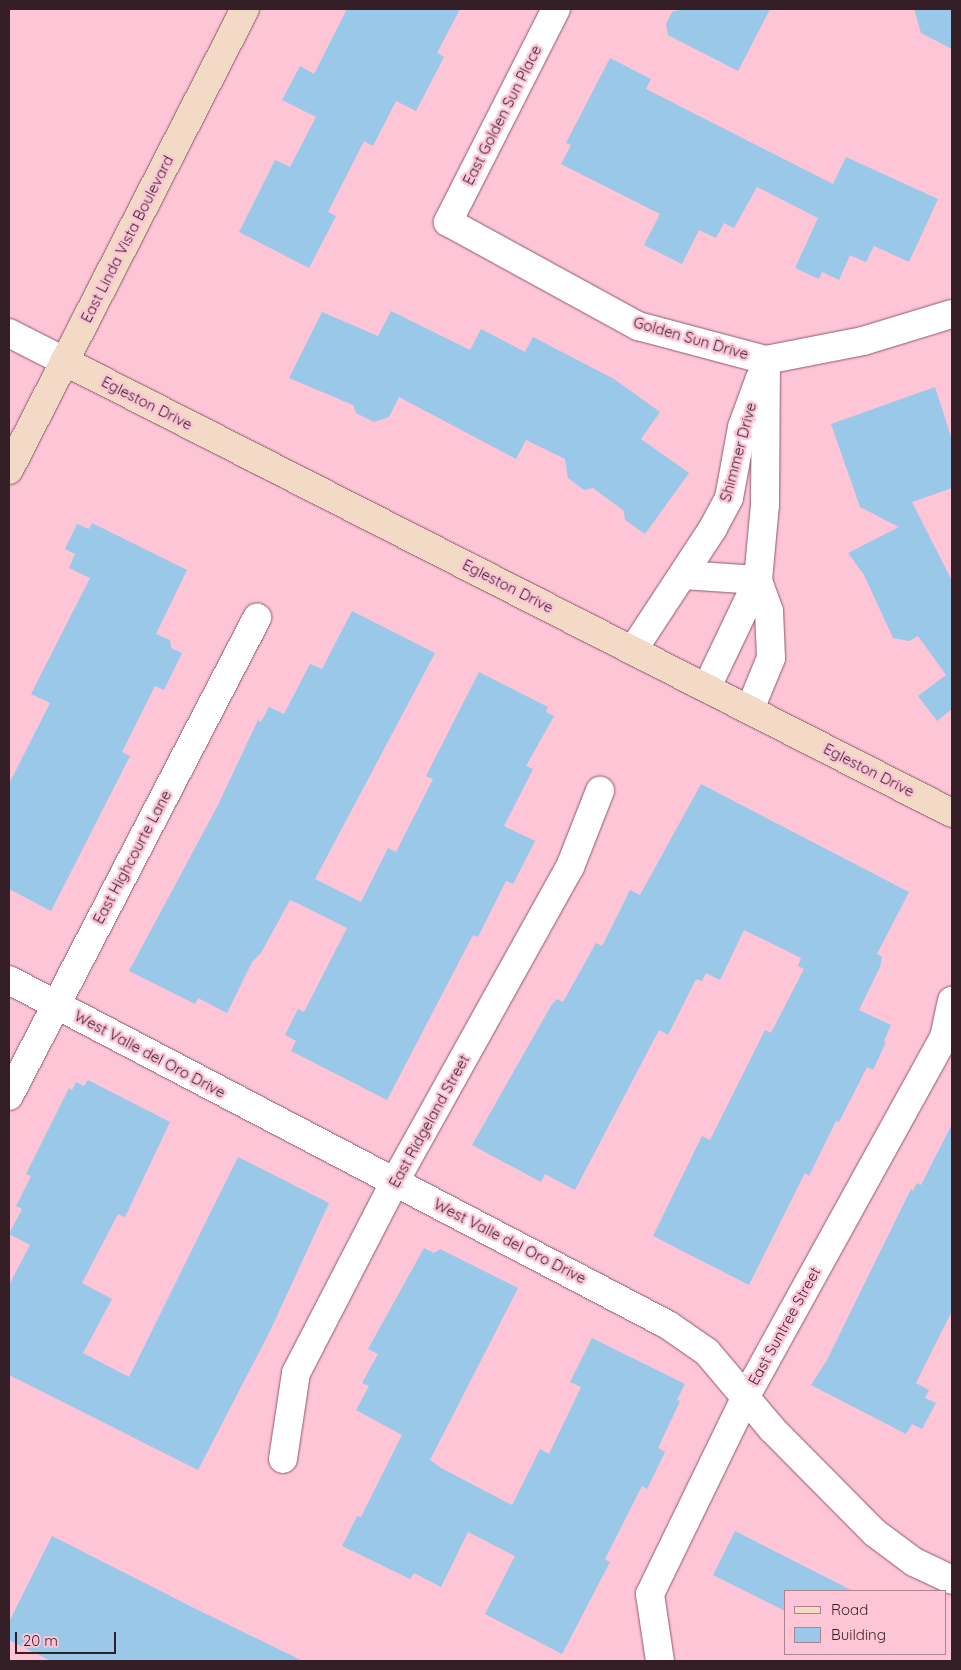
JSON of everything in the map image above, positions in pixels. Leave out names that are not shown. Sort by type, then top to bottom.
[{"type":"street","name":"East Linda Vista Boulevard","points":[[9,470],[245,9]]},
{"type":"street","name":"East Golden Sun Place","points":[[448,222],[556,9]]},
{"type":"street","name":"Golden Sun Drive","points":[[448,222],[638,326],[766,360],[863,341],[952,314]]},
{"type":"street","points":[[9,333],[64,361]]},
{"type":"street","name":"Shimmer Drive","points":[[633,650],[683,575],[729,498],[742,427],[766,360]]},
{"type":"street","name":"Shimmer Drive","points":[[707,687],[758,580],[765,505],[766,360]]},
{"type":"street","name":"Egleston Drive","points":[[64,361],[952,813]]},
{"type":"street","points":[[683,575],[758,580]]},
{"type":"street","name":"Shimmer Drive","points":[[750,709],[771,658],[770,611],[758,580]]},
{"type":"street","name":"East Highcourte Lane","points":[[9,1096],[55,1004],[257,618]]},
{"type":"street","name":"East Ridgeland Street","points":[[283,1459],[296,1373],[394,1183],[570,867],[600,791]]},
{"type":"street","name":"West Valle del Oro Drive","points":[[9,980],[394,1183],[631,1302],[668,1325],[707,1352],[772,1429],[875,1533],[914,1562],[952,1580]]},
{"type":"street","name":"East Suntree Street","points":[[660,1661],[650,1594],[746,1396],[944,1038],[952,1001]]},
{"type":"building","points":[[347,9],[460,9],[437,53],[444,57],[416,111],[396,101],[373,146],[364,141],[328,212],[336,216],[309,268],[239,232],[275,160],[290,167],[316,117],[282,100],[300,66],[314,74]]},
{"type":"building","points":[[682,9],[770,9],[738,71],[668,35],[666,24],[672,12]]},
{"type":"building","points":[[914,9],[952,9],[952,49],[921,33]]},
{"type":"building","points":[[610,58],[651,79],[646,89],[833,184],[846,157],[938,199],[909,262],[874,246],[866,262],[850,255],[839,280],[822,272],[819,279],[795,268],[818,218],[757,187],[734,228],[724,223],[716,238],[699,230],[682,264],[644,245],[660,214],[561,164],[571,145],[566,143]]},
{"type":"building","points":[[391,311],[470,350],[481,329],[525,352],[533,337],[614,379],[660,412],[641,439],[689,473],[645,534],[625,520],[624,511],[593,488],[584,490],[568,478],[565,459],[526,440],[516,459],[399,397],[389,417],[374,422],[356,413],[353,405],[289,378],[322,312],[378,336]]},
{"type":"building","points":[[935,387],[952,440],[952,488],[912,502],[952,581],[952,709],[937,721],[918,696],[946,675],[918,636],[909,641],[893,638],[864,575],[848,553],[899,527],[860,507],[831,424]]},
{"type":"building","points":[[92,523],[187,570],[156,634],[170,640],[171,648],[182,653],[164,690],[155,686],[122,752],[130,756],[51,911],[9,889],[9,784],[50,703],[31,694],[90,578],[69,568],[75,554],[65,549],[77,524],[89,529]]},
{"type":"building","points":[[352,611],[435,653],[315,879],[361,902],[388,848],[396,852],[433,779],[426,776],[479,672],[548,707],[546,712],[554,716],[526,766],[533,769],[504,826],[535,841],[513,884],[506,881],[478,937],[473,935],[387,1100],[291,1051],[296,1041],[285,1035],[298,1009],[304,1012],[347,928],[290,900],[261,953],[252,962],[227,1013],[198,998],[195,1004],[129,971],[218,805],[258,720],[261,722],[269,707],[284,714],[310,664],[322,669]]},
{"type":"building","points":[[701,784],[909,892],[877,954],[882,957],[880,967],[859,1010],[891,1025],[884,1041],[886,1042],[873,1070],[867,1067],[839,1122],[836,1121],[809,1176],[805,1173],[749,1285],[653,1236],[702,1136],[710,1140],[765,1030],[771,1033],[804,969],[798,966],[801,958],[744,930],[720,980],[706,973],[702,981],[696,979],[668,1035],[659,1030],[575,1190],[545,1174],[541,1182],[472,1145],[552,1004],[557,999],[563,1002],[596,943],[602,946],[630,890],[640,895]]},
{"type":"building","points":[[88,1080],[170,1122],[125,1217],[118,1214],[82,1283],[112,1299],[83,1353],[129,1377],[238,1157],[329,1203],[270,1331],[198,1470],[9,1375],[9,1285],[30,1245],[9,1234],[22,1209],[16,1206],[31,1176],[26,1174],[69,1088],[72,1090],[76,1082],[84,1086]]},
{"type":"building","points":[[952,1124],[952,1311],[916,1383],[929,1390],[925,1398],[936,1403],[922,1429],[912,1424],[906,1434],[811,1385],[827,1360],[911,1189],[913,1191],[917,1183],[921,1185]]},
{"type":"building","points":[[424,1248],[434,1253],[440,1249],[518,1288],[430,1460],[441,1468],[512,1505],[540,1449],[549,1454],[581,1387],[570,1382],[592,1338],[685,1384],[677,1400],[680,1401],[658,1448],[665,1452],[647,1489],[642,1486],[605,1559],[610,1562],[562,1654],[485,1614],[515,1556],[468,1532],[441,1587],[414,1573],[410,1579],[342,1546],[357,1516],[361,1517],[402,1435],[356,1410],[369,1386],[362,1383],[378,1354],[368,1349]]},
{"type":"building","points":[[735,1531],[851,1590],[784,1590],[784,1610],[713,1575]]},
{"type":"building","points":[[52,1536],[303,1661],[51,1661],[9,1640],[9,1622]]}]
